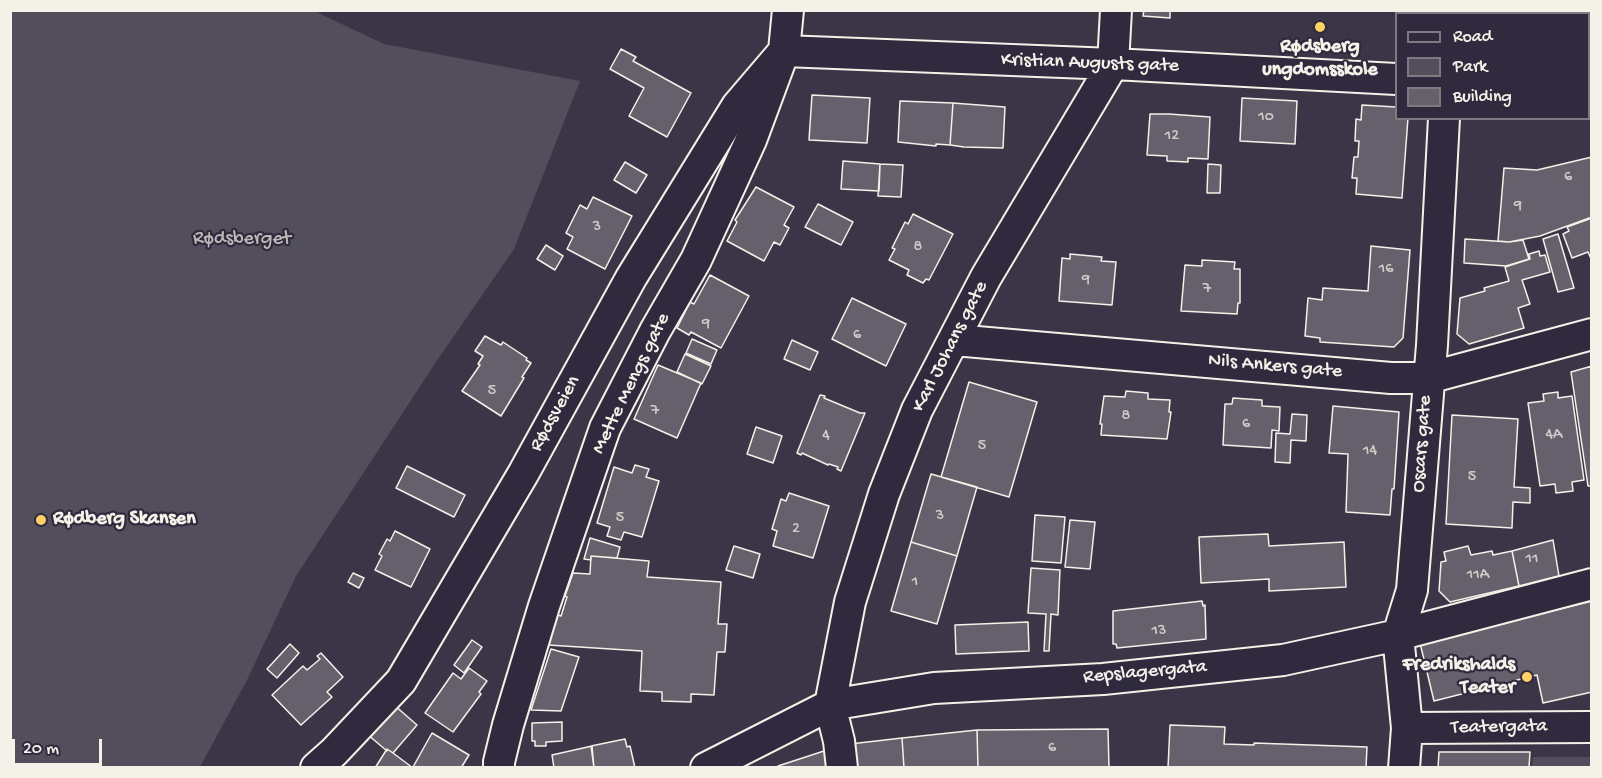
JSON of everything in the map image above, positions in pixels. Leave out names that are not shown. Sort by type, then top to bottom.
[{"type":"street","name":"Mette Mengs gate","points":[[499,768],[508,726],[544,606],[605,428],[655,331],[696,260],[751,140],[784,51],[788,10]]},
{"type":"street","name":"Karl Johans gate","points":[[830,705],[850,602],[884,494],[917,410],[986,277],[1113,64],[1116,10]]},
{"type":"street","name":"Kristian Augusts gate","points":[[784,51],[1113,64],[1395,79]]},
{"type":"street","name":"Rødsveien","points":[[316,768],[401,681],[523,474],[631,278],[737,106],[784,51]]},
{"type":"street","name":"Oscars gate","points":[[1404,768],[1407,729],[1398,634],[1412,590],[1444,120]]},
{"type":"street","name":"Nils Ankers gate","points":[[954,340],[1391,378],[1428,378],[1592,334]]},
{"type":"street","name":"Repslagergata","points":[[706,768],[830,705],[934,688],[1103,679],[1283,660],[1398,634],[1592,584]]},
{"type":"street","points":[[830,705],[839,741],[842,768]]},
{"type":"street","name":"Teatergata","points":[[1407,729],[1592,727]]},
{"type":"green space","name":"Rødsberget","points":[[10,11],[314,11],[384,44],[580,81],[514,249],[436,362],[296,576],[247,680],[200,767],[11,767]]},
{"type":"green space","points":[[1533,757],[1591,757],[1591,767],[1532,767]]},
{"type":"building","points":[[1144,10],[1170,10],[1170,18],[1143,16]]},
{"type":"building","points":[[1479,10],[1579,10],[1579,12],[1479,12]]},
{"type":"building","points":[[621,49],[636,57],[633,61],[691,93],[667,137],[629,116],[644,88],[610,69]]},
{"type":"building","points":[[812,95],[870,98],[867,143],[809,140]]},
{"type":"building","points":[[1242,98],[1297,101],[1295,144],[1240,141]]},
{"type":"building","points":[[900,101],[953,103],[950,145],[936,144],[936,146],[898,142]]},
{"type":"building","points":[[953,103],[1005,107],[1003,148],[950,145]]},
{"type":"building","points":[[1362,105],[1395,107],[1395,120],[1408,120],[1402,198],[1356,194],[1357,178],[1352,178],[1354,157],[1358,157],[1359,141],[1355,141],[1356,119],[1361,120]]},
{"type":"building","points":[[1150,114],[1210,117],[1208,159],[1188,158],[1188,162],[1167,161],[1167,156],[1147,155]]},
{"type":"building","points":[[1592,157],[1592,217],[1540,236],[1509,242],[1498,241],[1504,168],[1537,170]]},
{"type":"building","points":[[843,161],[880,164],[879,191],[841,189]]},
{"type":"building","points":[[625,162],[647,175],[636,193],[614,180]]},
{"type":"building","points":[[880,164],[903,165],[901,197],[878,196]]},
{"type":"building","points":[[1208,164],[1221,165],[1220,193],[1207,193]]},
{"type":"building","points":[[756,187],[794,207],[784,225],[789,228],[780,245],[774,242],[764,261],[727,241],[737,222],[735,220]]},
{"type":"building","points":[[593,197],[632,216],[605,269],[567,249],[573,237],[566,233],[580,205],[587,209]]},
{"type":"building","points":[[818,204],[853,222],[841,245],[805,227]]},
{"type":"building","points":[[913,214],[953,234],[929,280],[926,279],[923,283],[907,275],[909,270],[889,260],[895,249],[892,248],[905,222],[908,224]]},
{"type":"building","points":[[1592,218],[1592,261],[1588,252],[1572,258],[1563,234],[1569,231],[1567,227]]},
{"type":"building","points":[[1558,234],[1574,288],[1558,292],[1543,239]]},
{"type":"building","points":[[1465,239],[1509,242],[1523,240],[1529,259],[1506,266],[1464,263]]},
{"type":"building","points":[[546,245],[563,256],[555,270],[537,259]]},
{"type":"building","points":[[1371,246],[1410,250],[1403,338],[1394,347],[1320,342],[1320,338],[1305,336],[1308,298],[1322,300],[1323,288],[1368,291]]},
{"type":"building","points":[[1539,251],[1540,256],[1545,255],[1550,272],[1522,280],[1530,304],[1518,308],[1524,328],[1469,344],[1457,334],[1460,298],[1509,281],[1505,267],[1530,259],[1529,254]]},
{"type":"building","points":[[1070,254],[1102,257],[1101,261],[1116,262],[1112,305],[1059,301],[1062,258],[1070,259]]},
{"type":"building","points":[[1202,260],[1235,262],[1234,269],[1240,269],[1240,303],[1238,303],[1237,314],[1181,311],[1185,265],[1202,266]]},
{"type":"building","points":[[710,275],[749,296],[721,348],[691,332],[689,335],[677,328],[690,302],[694,304]]},
{"type":"building","points":[[852,298],[906,324],[886,366],[832,339]]},
{"type":"building","points":[[485,336],[501,345],[503,342],[531,363],[501,416],[462,391],[480,365],[478,364],[483,356],[475,351]]},
{"type":"building","points":[[692,339],[717,350],[711,364],[686,353]]},
{"type":"building","points":[[792,340],[818,352],[810,370],[784,359]]},
{"type":"building","points":[[685,354],[711,366],[702,384],[677,372]]},
{"type":"building","points":[[658,365],[701,383],[677,438],[634,419]]},
{"type":"building","points":[[1592,366],[1592,486],[1588,486],[1571,372]]},
{"type":"building","points":[[969,382],[1037,402],[1009,497],[941,477]]},
{"type":"building","points":[[1126,391],[1148,393],[1148,399],[1170,400],[1169,412],[1171,412],[1167,439],[1101,435],[1102,424],[1100,424],[1104,396],[1125,397]]},
{"type":"building","points":[[1558,392],[1558,398],[1572,396],[1584,480],[1572,482],[1573,491],[1556,493],[1555,484],[1540,486],[1528,403],[1544,401],[1543,394]]},
{"type":"building","points":[[820,395],[860,413],[865,413],[841,471],[837,469],[838,467],[797,453]]},
{"type":"building","points":[[1233,398],[1262,400],[1262,406],[1280,407],[1279,431],[1272,430],[1271,448],[1223,445],[1225,404],[1232,404]]},
{"type":"building","points":[[1333,406],[1399,412],[1390,515],[1346,512],[1348,454],[1329,453]]},
{"type":"building","points":[[1292,414],[1307,415],[1306,441],[1291,440],[1290,463],[1275,462],[1276,433],[1290,434]]},
{"type":"building","points":[[1452,415],[1518,419],[1514,487],[1530,488],[1530,503],[1513,502],[1512,528],[1446,524]]},
{"type":"building","points":[[756,427],[782,436],[773,463],[747,454]]},
{"type":"building","points":[[635,465],[649,469],[646,477],[659,481],[642,537],[624,532],[621,540],[607,536],[610,527],[597,523],[614,467],[632,473]]},
{"type":"building","points":[[407,466],[465,495],[454,517],[396,488]]},
{"type":"building","points":[[931,474],[977,487],[957,556],[911,542]]},
{"type":"building","points":[[789,493],[829,506],[813,558],[773,546],[777,531],[772,529],[781,499],[786,501]]},
{"type":"building","points":[[1035,515],[1065,517],[1061,563],[1032,561]]},
{"type":"building","points":[[1070,520],[1095,522],[1090,569],[1065,567]]},
{"type":"building","points":[[395,531],[430,549],[411,587],[375,570],[382,556],[379,554],[387,539],[390,541]]},
{"type":"building","points":[[1268,534],[1269,546],[1344,542],[1346,587],[1269,591],[1269,579],[1201,583],[1199,537]]},
{"type":"building","points":[[590,538],[620,547],[617,558],[591,556],[591,560],[584,559]]},
{"type":"building","points":[[1553,540],[1559,576],[1519,586],[1512,551]]},
{"type":"building","points":[[911,542],[957,556],[937,624],[891,611]]},
{"type":"building","points":[[734,546],[760,554],[753,578],[726,570]]},
{"type":"building","points":[[1468,546],[1471,555],[1492,551],[1493,555],[1512,551],[1519,586],[1450,602],[1439,591],[1441,562],[1446,561],[1444,552]]},
{"type":"building","points":[[591,556],[649,561],[647,577],[721,582],[718,624],[727,624],[725,652],[717,652],[714,695],[691,694],[691,702],[662,701],[662,692],[640,691],[642,651],[548,645],[558,615],[561,616],[573,573],[590,574]]},
{"type":"building","points":[[1031,568],[1060,570],[1058,615],[1051,614],[1049,651],[1044,651],[1046,614],[1028,613]]},
{"type":"building","points":[[353,573],[364,578],[359,588],[348,582]]},
{"type":"building","points":[[1202,601],[1203,606],[1205,605],[1206,639],[1117,648],[1116,644],[1113,644],[1113,611]]},
{"type":"building","points":[[1592,601],[1592,692],[1543,703],[1537,675],[1434,701],[1420,643]]},
{"type":"building","points":[[1028,622],[1029,651],[956,654],[955,625]]},
{"type":"building","points":[[472,640],[482,647],[464,673],[454,665]]},
{"type":"building","points":[[290,644],[299,653],[277,678],[267,669]]},
{"type":"building","points":[[551,649],[579,657],[561,711],[531,710]]},
{"type":"building","points":[[321,653],[343,677],[327,692],[332,697],[301,725],[272,695],[303,666],[307,670],[320,659],[317,656]]},
{"type":"building","points":[[469,668],[487,681],[479,692],[481,694],[453,732],[425,713],[453,673],[461,679]]},
{"type":"building","points":[[393,704],[417,725],[393,753],[387,749],[387,751],[367,734]]},
{"type":"building","points":[[562,722],[562,741],[546,742],[546,746],[535,746],[535,741],[532,741],[532,723]]},
{"type":"building","points":[[1170,725],[1225,727],[1224,744],[1367,747],[1366,768],[1168,768]]},
{"type":"building","points":[[1108,729],[1109,768],[978,768],[977,730]]},
{"type":"building","points":[[977,730],[978,768],[904,768],[902,738]]},
{"type":"building","points":[[432,733],[469,755],[461,768],[413,767]]},
{"type":"building","points":[[902,738],[904,768],[853,768],[850,744]]},
{"type":"building","points":[[625,739],[627,747],[630,746],[635,768],[594,768],[591,746]]},
{"type":"building","points":[[592,746],[594,768],[554,768],[552,755]]},
{"type":"building","points":[[387,749],[393,753],[413,768],[375,768]]},
{"type":"building","points":[[827,750],[829,768],[778,768],[778,766]]},
{"type":"building","points":[[1439,752],[1530,752],[1529,768],[1438,768]]},
{"type":"place","name":"Rødsberg ungdomsskole","points":[[1320,27]]},
{"type":"place","name":"Rødberg Skansen","points":[[41,520]]},
{"type":"place","name":"Fredrikshalds Teater","points":[[1527,677]]}]
